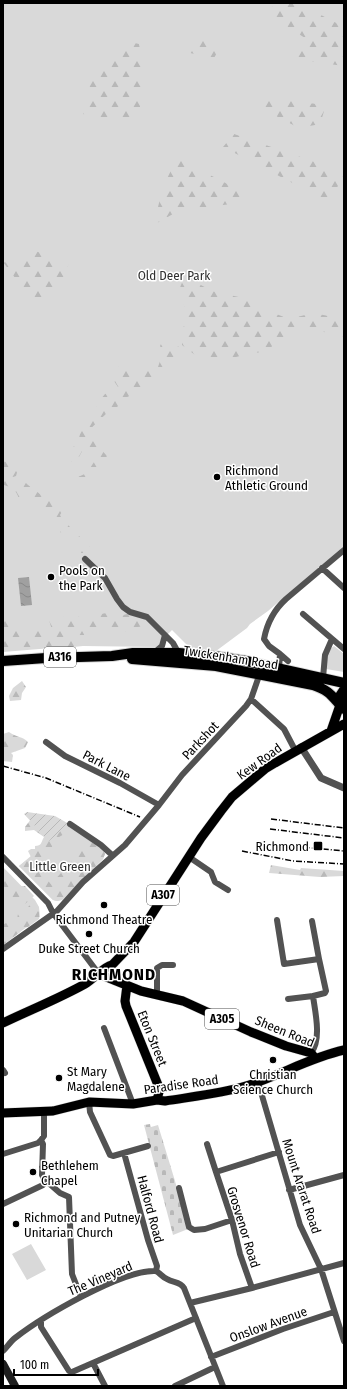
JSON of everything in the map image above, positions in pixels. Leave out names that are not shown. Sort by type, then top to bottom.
[{"type":"highway","name":"Twickenham Road","points":[[3,661],[112,656],[154,652],[179,653],[246,661],[344,683]]},
{"type":"highway","name":"Twickenham Road","points":[[112,656],[216,666],[320,687],[333,695],[341,706]]},
{"type":"highway","points":[[341,706],[340,696],[344,690]]},
{"type":"main road","points":[[331,732],[341,706]]},
{"type":"main road","name":"A307","points":[[331,732],[344,724]]},
{"type":"main road","name":"Kew Road","points":[[189,857],[232,797],[265,769],[298,749],[331,732]]},
{"type":"main road","name":"A307","points":[[112,965],[134,942],[189,857]]},
{"type":"main road","points":[[3,1023],[67,994],[100,974],[108,966],[112,965]]},
{"type":"main road","points":[[112,965],[112,979]]},
{"type":"main road","name":"Sheen Road","points":[[100,974],[141,991],[183,1001],[251,1032],[313,1055],[344,1050]]},
{"type":"main road","name":"Eton Street","points":[[127,985],[125,1001],[126,1006],[158,1085],[159,1092],[157,1100]]},
{"type":"main road","name":"Paradise Road","points":[[3,1114],[45,1112],[89,1102],[133,1104],[157,1100],[165,1101],[220,1092],[258,1082],[313,1055]]},
{"type":"main road","points":[[3,1365],[15,1386]]},
{"type":"street","points":[[288,661],[268,646],[264,638],[269,622],[280,604],[344,550]]},
{"type":"street","points":[[86,559],[104,578],[117,600],[126,609],[136,614],[148,617],[173,643],[182,658],[189,663]]},
{"type":"street","points":[[322,568],[344,588]]},
{"type":"street","points":[[303,614],[344,650]]},
{"type":"street","points":[[154,652],[162,646],[165,635]]},
{"type":"street","points":[[322,678],[325,655],[332,639]]},
{"type":"street","points":[[279,669],[280,654]]},
{"type":"street","name":"Parkshot","points":[[112,855],[125,845],[182,775],[251,699],[260,674]]},
{"type":"street","points":[[251,699],[284,729],[321,778],[344,788]]},
{"type":"street","name":"Park Lane","points":[[46,742],[65,756],[120,783],[159,805]]},
{"type":"street","points":[[3,948],[53,914],[112,855],[101,845],[70,824]]},
{"type":"street","points":[[3,857],[48,903],[53,914],[100,974]]},
{"type":"street","points":[[189,857],[211,872],[216,882],[228,890]]},
{"type":"street","points":[[277,920],[284,964],[319,959]]},
{"type":"street","points":[[288,999],[326,993],[312,921]]},
{"type":"street","points":[[157,996],[157,968],[173,965]]},
{"type":"street","points":[[313,996],[316,1024],[316,1041],[313,1055]]},
{"type":"street","points":[[104,1028],[133,1104]]},
{"type":"street","name":"Mount Ararat Road","points":[[258,1082],[300,1225],[321,1269],[344,1341]]},
{"type":"street","points":[[89,1102],[90,1112],[109,1154],[113,1156],[148,1146]]},
{"type":"street","points":[[3,1154],[38,1143],[41,1140],[44,1136],[45,1112]]},
{"type":"street","points":[[41,1140],[43,1144],[42,1175],[45,1180],[60,1193],[69,1197],[72,1274],[82,1297]]},
{"type":"street","name":"Grosvenor Road","points":[[207,1144],[252,1288]]},
{"type":"street","name":"Grosvenor Road","points":[[216,1172],[279,1152]]},
{"type":"street","name":"Halford Road","points":[[124,1153],[148,1240],[157,1266],[156,1271]]},
{"type":"street","points":[[42,1166],[83,1167]]},
{"type":"street","points":[[289,1190],[344,1175]]},
{"type":"street","points":[[3,1204],[43,1185],[45,1180]]},
{"type":"street","points":[[179,1188],[189,1227],[194,1230],[205,1229],[232,1220]]},
{"type":"street","points":[[190,1303],[344,1263]]},
{"type":"street","points":[[156,1271],[166,1279],[182,1285],[222,1386]]},
{"type":"street","name":"The Vineyard","points":[[3,1351],[14,1338],[60,1308],[119,1280],[139,1273],[156,1271]]},
{"type":"street","name":"Onslow Avenue","points":[[211,1357],[283,1329],[334,1312]]},
{"type":"street","points":[[41,1321],[41,1327],[69,1371],[72,1372],[196,1318]]},
{"type":"street","points":[[93,1363],[105,1386]]},
{"type":"street","points":[[175,1386],[215,1368]]},
{"type":"green space","name":"Old Deer Park","points":[[3,3],[344,3],[344,546],[268,611],[216,651],[194,650],[172,630],[162,640],[159,647],[83,646],[3,652]]},
{"type":"green space","points":[[277,3],[298,3],[344,27],[344,66],[293,59],[305,38],[265,12]]},
{"type":"green space","points":[[192,39],[222,44],[214,58],[190,53]]},
{"type":"green space","points":[[126,41],[139,44],[144,72],[139,116],[108,121],[83,114],[91,79],[111,63]]},
{"type":"green space","points":[[254,97],[326,105],[320,124],[299,128],[251,103]]},
{"type":"green space","points":[[234,134],[344,172],[344,175],[329,202],[223,147]]},
{"type":"green space","points":[[177,158],[241,191],[240,203],[180,210],[157,223],[155,219],[163,187]]},
{"type":"green space","points":[[27,248],[69,263],[58,292],[37,307],[3,262],[20,265]]},
{"type":"green space","points":[[183,281],[199,284],[212,291],[243,298],[261,308],[289,319],[313,313],[344,319],[344,343],[327,333],[316,329],[305,328],[284,337],[266,351],[216,362],[199,358],[182,345],[186,317],[185,307],[180,295]]},
{"type":"green space","points":[[164,338],[171,338],[174,344],[179,347],[180,352],[177,363],[171,364],[167,361],[164,365],[165,367],[161,369],[158,367],[160,361],[165,355],[160,346]]},
{"type":"green space","points":[[125,362],[131,363],[134,370],[138,371],[144,366],[153,371],[153,381],[145,389],[125,398],[122,397],[121,392],[124,386],[118,387],[114,381],[114,370]]},
{"type":"green space","points":[[114,390],[118,392],[122,402],[112,412],[108,412],[86,433],[107,456],[83,486],[80,485],[78,482],[72,481],[70,478],[73,476],[81,476],[85,473],[91,467],[98,455],[90,447],[85,446],[75,464],[71,461],[72,449],[79,439],[80,432],[86,423],[98,410],[96,405],[105,394]]},
{"type":"green space","points":[[3,458],[4,461],[18,469],[16,476],[10,478],[3,472]]},
{"type":"green space","points":[[4,478],[18,486],[26,500],[20,502],[15,491],[4,485]]},
{"type":"green space","points":[[23,480],[40,494],[46,488],[50,490],[49,497],[59,506],[61,503],[65,507],[60,515],[62,519],[58,522],[46,513],[45,509],[20,485]]},
{"type":"green space","points":[[63,520],[137,594],[147,598],[148,605],[152,610],[141,603],[90,553],[81,553],[80,543],[60,532],[61,523]]},
{"type":"green space","points":[[70,611],[76,613],[80,618],[117,611],[120,616],[127,614],[150,618],[150,625],[132,628],[124,632],[118,627],[88,630],[84,635],[78,635],[74,646],[66,647],[65,642],[69,641],[70,637],[61,637],[61,645],[3,650],[3,613],[7,612],[18,627],[48,629],[52,634],[49,620],[59,618],[60,620]]},
{"type":"green space","points":[[334,646],[344,654],[344,672],[326,669],[326,659],[329,650]]},
{"type":"green space","points":[[22,681],[26,687],[22,693],[21,700],[10,701],[9,696],[13,688]]},
{"type":"green space","points":[[9,732],[28,742],[25,748],[11,753],[13,755],[12,762],[3,761],[3,734]]},
{"type":"green space","points":[[27,812],[55,816],[69,824],[49,841],[24,814]]},
{"type":"green space","points":[[31,819],[65,823],[79,833],[75,840],[66,833],[59,837],[56,844],[53,845],[50,850],[38,860],[37,863],[34,863],[28,851],[35,849],[35,846],[40,844],[44,837],[34,830],[25,831],[25,827]]},
{"type":"green space","name":"Little Green","points":[[68,825],[103,850],[105,854],[103,859],[62,900],[57,901],[53,900],[19,866]]},
{"type":"green space","points":[[90,841],[103,850],[105,854],[103,859],[62,900],[53,900],[19,866],[27,860],[51,884]]},
{"type":"green space","points":[[271,865],[300,870],[301,868],[344,871],[344,876],[320,877],[269,873]]},
{"type":"green space","points":[[3,867],[35,900],[39,907],[40,917],[3,945]]},
{"type":"green space","points":[[3,873],[11,878],[16,886],[25,886],[34,896],[25,904],[17,903],[3,885]]},
{"type":"green space","points":[[34,901],[39,908],[39,919],[28,927],[23,928],[18,921],[19,911],[27,908]]},
{"type":"green space","points":[[9,921],[20,932],[3,945],[3,925]]},
{"type":"green space","points":[[150,1124],[151,1127],[158,1125],[188,1229],[173,1235],[144,1125]]},
{"type":"green space","points":[[31,1244],[46,1270],[27,1280],[12,1254]]},
{"type":"water","points":[[29,577],[32,605],[21,606],[18,578]]},
{"type":"railway","points":[[3,766],[46,778],[140,817]]},
{"type":"railway","points":[[271,819],[344,828]]},
{"type":"railway","points":[[270,829],[344,838]]},
{"type":"railway","points":[[268,844],[344,851]]},
{"type":"railway","points":[[242,851],[293,861],[344,864]]},
{"type":"place","name":"Richmond Athletic Ground","points":[[217,477]]},
{"type":"place","name":"Pools on the Park","points":[[51,577]]},
{"type":"place","name":"Richmond","points":[[318,846]]},
{"type":"place","name":"Richmond Theatre","points":[[104,905]]},
{"type":"place","name":"Duke Street Church","points":[[89,934]]},
{"type":"place","name":"Christian Science Church","points":[[273,1060]]},
{"type":"place","name":"St Mary Magdalene","points":[[59,1078]]},
{"type":"place","name":"Bethlehem Chapel","points":[[33,1172]]},
{"type":"place","name":"Richmond and Putney Unitarian Church","points":[[16,1224]]},
{"type":"district","name":"RICHMOND","points":[[114,974]]}]
